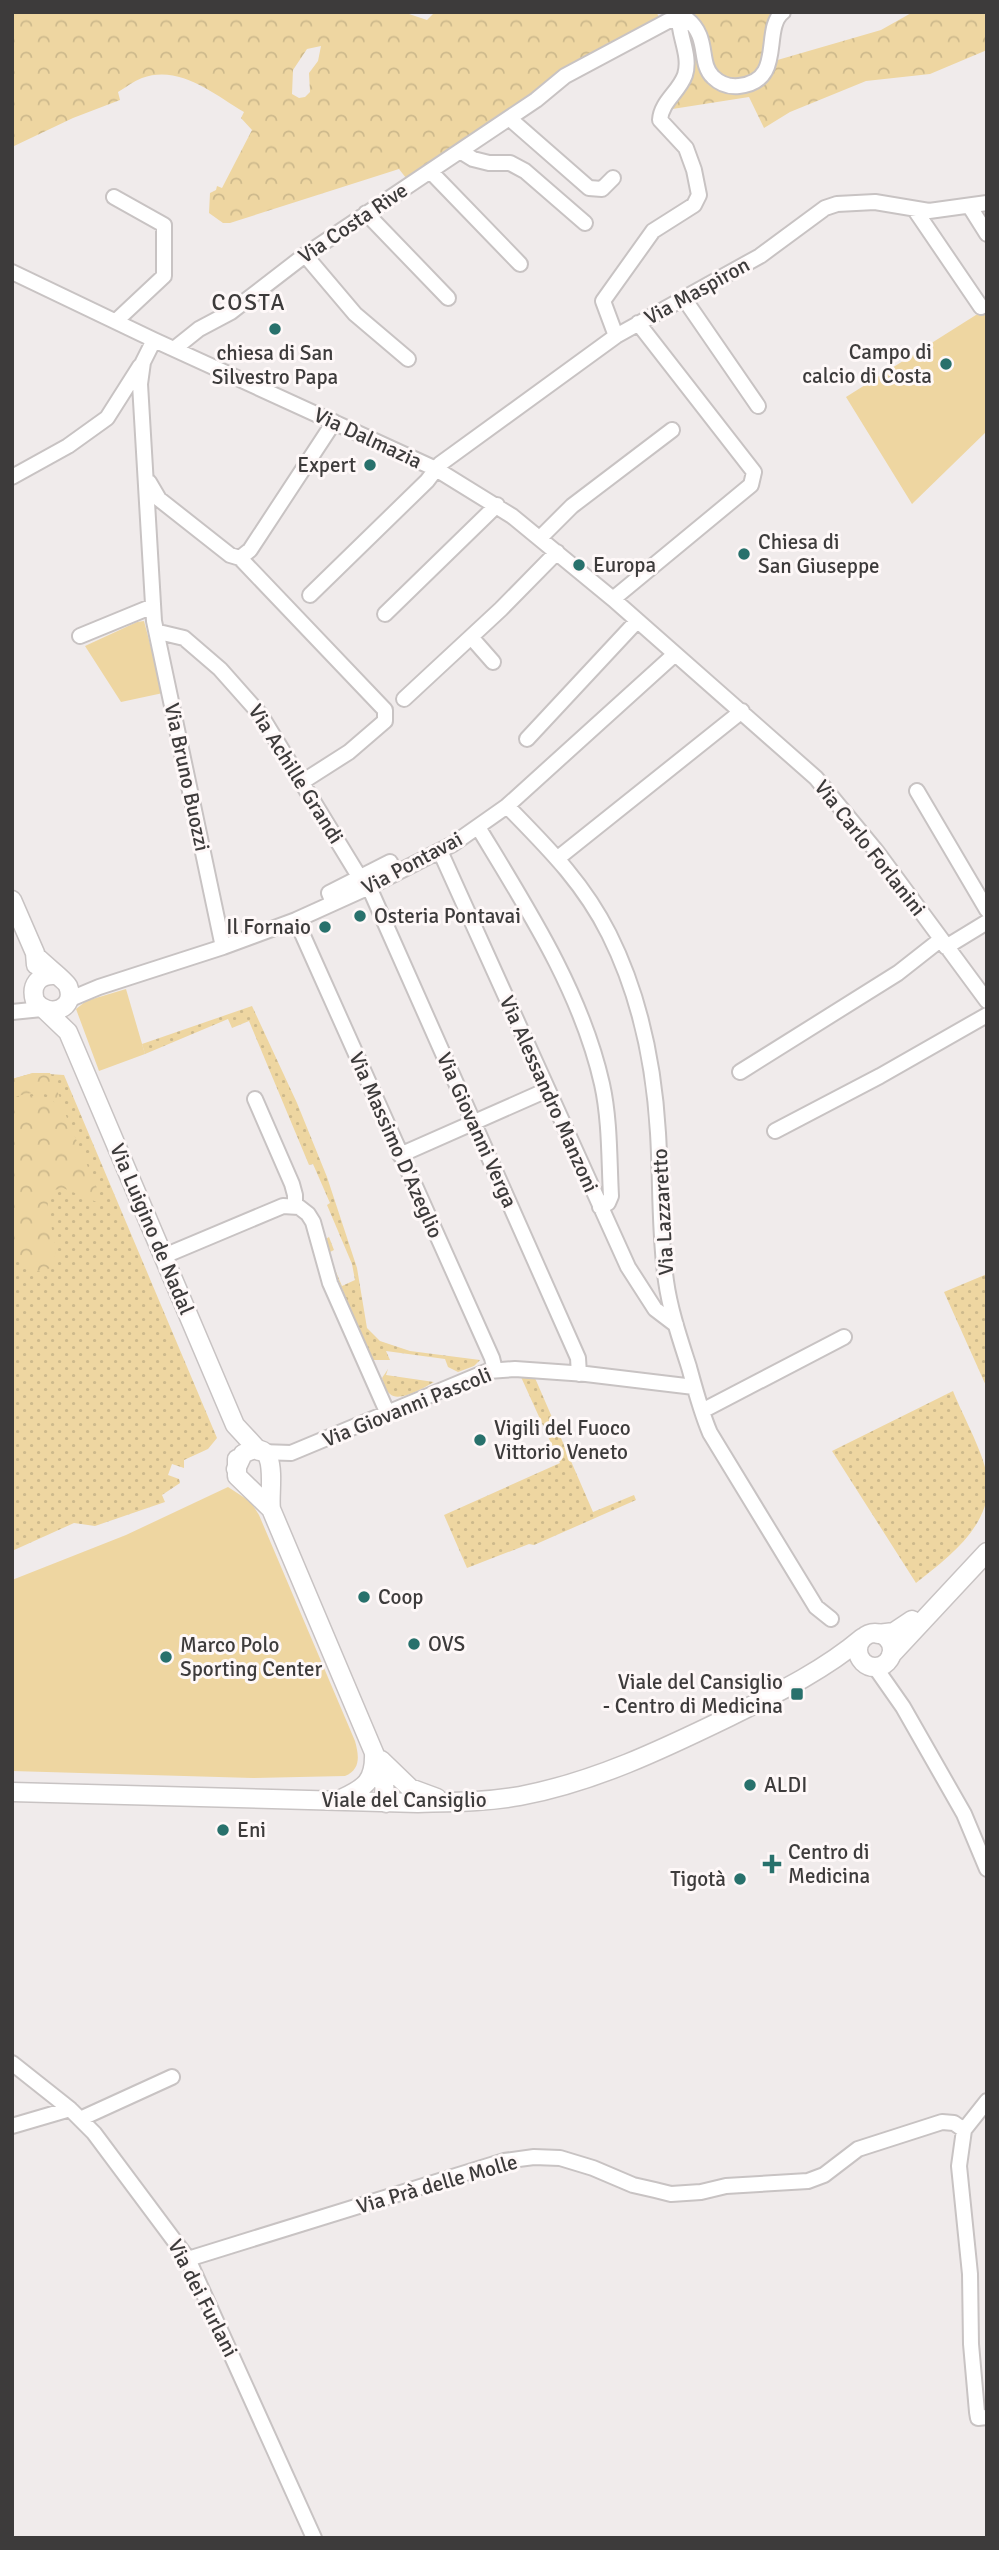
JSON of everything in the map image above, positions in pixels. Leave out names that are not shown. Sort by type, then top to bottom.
[{"type":"main road","points":[[12,900],[36,956],[60,978],[69,991],[67,1002],[55,1011],[44,1009],[35,1001],[36,956]]},
{"type":"main road","points":[[34,986],[44,976],[60,978]]},
{"type":"main road","name":"Via Luigino de Nadal","points":[[67,1002],[68,1032],[236,1427],[237,1476],[271,1509],[386,1782],[386,1802]]},
{"type":"main road","name":"Via Luigino de Nadal","points":[[44,1009],[68,1032]]},
{"type":"main road","name":"Via Luigino de Nadal","points":[[236,1427],[272,1463],[271,1509]]},
{"type":"main road","points":[[236,1469],[243,1454],[260,1451]]},
{"type":"main road","points":[[246,1485],[258,1487],[272,1474]]},
{"type":"main road","name":"Viale del Cansiglio","points":[[775,1694],[850,1664],[880,1662],[987,1552]]},
{"type":"main road","name":"Viale del Cansiglio","points":[[12,1792],[386,1802],[454,1802],[520,1796],[591,1778],[653,1754],[775,1694],[838,1658],[870,1636],[903,1628],[965,1574]]},
{"type":"main road","points":[[870,1636],[884,1636],[891,1645],[880,1662],[858,1655],[858,1649],[870,1636]]},
{"type":"main road","points":[[334,1801],[366,1785],[373,1772],[374,1753]]},
{"type":"main road","name":"Via Luigino de Nadal","points":[[374,1753],[410,1788],[454,1802]]},
{"type":"street","points":[[616,336],[603,301],[653,231],[694,205],[699,195],[686,148],[660,120],[663,108],[685,74],[685,48],[679,29],[679,18],[687,19],[699,33],[706,66],[711,75],[726,85],[735,86],[752,81],[768,65],[772,53],[773,26],[778,15],[783,12]]},
{"type":"street","name":"Via Costa Rive","points":[[174,349],[199,329],[231,312],[305,255],[509,118],[565,76],[668,21],[679,18]]},
{"type":"street","points":[[509,118],[589,188],[602,190],[613,178]]},
{"type":"street","points":[[460,151],[473,159],[489,163],[510,163],[525,171],[585,223]]},
{"type":"street","name":"Via Costa Rive","points":[[430,171],[520,264]]},
{"type":"street","points":[[114,197],[164,225],[164,276],[161,282],[135,301],[116,321]]},
{"type":"street","name":"Via Maspiron","points":[[310,595],[427,481],[436,469],[555,379],[616,336],[760,256],[825,208],[837,204],[875,202],[915,211],[987,203]]},
{"type":"street","points":[[970,206],[987,234]]},
{"type":"street","points":[[915,211],[981,307]]},
{"type":"street","points":[[366,214],[448,298]]},
{"type":"street","points":[[305,255],[355,314],[408,359]]},
{"type":"street","name":"Via Dalmazia","points":[[16,276],[436,469],[497,505],[540,538],[675,654]]},
{"type":"street","points":[[685,300],[758,406]]},
{"type":"street","points":[[613,599],[751,485],[754,472],[638,323]]},
{"type":"street","name":"Via Bruno Buozzi","points":[[153,340],[143,362],[140,377],[153,606],[223,947]]},
{"type":"street","points":[[12,477],[68,446],[107,418],[143,362]]},
{"type":"street","points":[[118,404],[128,395],[141,400]]},
{"type":"street","points":[[240,558],[250,550],[334,422]]},
{"type":"street","points":[[540,538],[572,506],[672,430]]},
{"type":"street","points":[[147,478],[155,495],[230,555],[240,558],[387,714],[383,724],[360,744],[302,782]]},
{"type":"street","points":[[385,614],[497,505]]},
{"type":"street","points":[[150,522],[157,510],[165,508],[174,511]]},
{"type":"street","points":[[404,699],[556,552]]},
{"type":"street","points":[[80,636],[153,606]]},
{"type":"street","points":[[527,739],[638,621]]},
{"type":"street","name":"Via Achille Grandi","points":[[157,634],[184,638],[229,678],[260,714],[364,883]]},
{"type":"street","points":[[471,637],[494,662]]},
{"type":"street","name":"Via Carlo Forlanini","points":[[675,654],[742,711],[832,795],[987,1001]]},
{"type":"street","name":"Via Pontavai","points":[[67,1002],[99,987],[296,920],[333,903],[364,883],[395,874],[440,851],[507,806],[675,654]]},
{"type":"street","points":[[558,858],[742,711]]},
{"type":"street","points":[[916,791],[987,910]]},
{"type":"street","name":"Via Lazzaretto","points":[[507,806],[558,858],[580,885],[609,934],[628,978],[641,1025],[656,1103],[664,1263],[676,1325],[694,1387],[710,1433],[816,1607],[831,1619]]},
{"type":"street","points":[[478,827],[553,955],[576,1006],[595,1059],[605,1101],[611,1196],[610,1201],[600,1207]]},
{"type":"street","name":"Via Alessandro Manzoni","points":[[440,851],[600,1207],[638,1284],[659,1314],[676,1325]]},
{"type":"street","name":"Via Giovanni Verga","points":[[364,883],[579,1357],[579,1374]]},
{"type":"street","name":"Via Massimo D'Azeglio","points":[[296,920],[495,1370]]},
{"type":"street","points":[[740,1072],[943,944],[987,922]]},
{"type":"street","name":"Via Pontavai","points":[[60,978],[84,988],[99,987]]},
{"type":"street","points":[[12,1010],[25,1001],[34,986]]},
{"type":"street","points":[[12,1010],[44,1009]]},
{"type":"street","points":[[775,1131],[880,1076],[987,1015]]},
{"type":"street","points":[[400,1155],[547,1090]]},
{"type":"street","points":[[255,1098],[294,1189],[295,1206]]},
{"type":"street","points":[[164,1256],[278,1208],[295,1206],[305,1211],[313,1222],[330,1283],[388,1414]]},
{"type":"street","points":[[702,1411],[844,1337]]},
{"type":"street","name":"Via Giovanni Pascoli","points":[[272,1474],[289,1454],[457,1383],[495,1370],[579,1374],[694,1387]]},
{"type":"street","name":"Via Giovanni Pascoli","points":[[260,1451],[289,1454]]},
{"type":"street","points":[[880,1662],[891,1687],[964,1814],[987,1869]]},
{"type":"street","name":"Via dei Furlani","points":[[12,2063],[75,2114],[94,2133],[188,2259],[314,2538]]},
{"type":"street","points":[[12,2126],[75,2114],[172,2077]]},
{"type":"street","points":[[983,2417],[971,2344],[970,2274],[959,2166],[964,2130],[987,2101]]},
{"type":"street","name":"Via Prà delle Molle","points":[[188,2259],[504,2161],[534,2157],[560,2158],[633,2185],[671,2194],[701,2192],[726,2186],[808,2181],[824,2175],[858,2148],[942,2122],[954,2123],[964,2130]]},
{"type":"green space","points":[[12,12],[403,12],[427,20],[435,12],[656,12],[662,21],[510,110],[406,178],[399,169],[230,223],[223,223],[209,213],[210,193],[216,190],[217,186],[222,188],[252,130],[241,118],[244,112],[183,78],[156,75],[142,78],[118,92],[120,100],[73,118],[12,147]],"holes":[[[321,46],[318,61],[309,73],[310,92],[299,98],[292,94],[293,70],[307,49]]]},
{"type":"green space","points":[[690,12],[775,12],[768,52],[759,70],[752,77],[743,80],[720,79]]},
{"type":"green space","points":[[913,12],[987,12],[987,50],[930,74],[866,81],[790,112],[764,128],[749,97],[666,110],[684,84],[683,31],[688,30],[692,34],[699,51],[734,90],[774,61],[881,30]]},
{"type":"green space","name":"Campo di calcio di Costa","points":[[987,308],[987,431],[912,504],[846,397]]},
{"type":"green space","points":[[144,621],[163,693],[121,702],[85,646]]},
{"type":"green space","points":[[126,989],[145,1054],[99,1071],[76,1009],[86,1001]]},
{"type":"green space","points":[[252,1006],[297,1103],[327,1177],[357,1268],[367,1328],[380,1341],[410,1351],[480,1360],[474,1366],[458,1372],[448,1367],[445,1359],[386,1351],[390,1360],[372,1360],[325,1248],[324,1240],[329,1237],[334,1250],[328,1253],[342,1286],[355,1280],[352,1264],[327,1205],[330,1203],[313,1164],[309,1165],[249,1021],[232,1028],[228,1019],[145,1054],[142,1044]]},
{"type":"green space","points":[[33,1073],[64,1075],[217,1438],[208,1449],[184,1460],[184,1468],[172,1464],[168,1475],[179,1479],[180,1483],[162,1495],[165,1502],[95,1526],[74,1523],[12,1551],[12,1079]]},
{"type":"green space","points":[[33,1073],[50,1073],[62,1103],[38,1093],[12,1098],[12,1079]]},
{"type":"green space","points":[[33,1096],[52,1100],[64,1111],[102,1200],[99,1203],[63,1188],[50,1191],[48,1209],[55,1258],[52,1267],[42,1272],[29,1269],[12,1253],[12,1102]]},
{"type":"green space","points":[[987,1274],[987,1388],[944,1292]]},
{"type":"green space","points":[[388,1369],[386,1375],[434,1382],[412,1393],[394,1396],[387,1391],[382,1378]]},
{"type":"green space","points":[[521,1377],[535,1378],[593,1512],[634,1495],[636,1500],[534,1545],[529,1544],[467,1568],[444,1515],[560,1463]]},
{"type":"green space","points":[[953,1391],[984,1462],[988,1489],[985,1506],[968,1536],[916,1583],[832,1451]]},
{"type":"green space","name":"Marco Polo Sporting Center","points":[[228,1487],[251,1502],[259,1515],[355,1741],[358,1757],[354,1770],[345,1776],[253,1778],[12,1771],[12,1580],[126,1535]]},
{"type":"place","name":"chiesa di San Silvestro Papa","points":[[275,329]]},
{"type":"place","name":"Campo di calcio di Costa","points":[[946,364]]},
{"type":"place","name":"Expert","points":[[370,465]]},
{"type":"place","name":"Chiesa di San Giuseppe","points":[[744,554]]},
{"type":"place","name":"Europa","points":[[579,565]]},
{"type":"place","name":"Osteria Pontavai","points":[[360,916]]},
{"type":"place","name":"Il Fornaio","points":[[325,927]]},
{"type":"place","name":"Vigili del Fuoco Vittorio Veneto","points":[[480,1440]]},
{"type":"place","name":"Coop","points":[[364,1597]]},
{"type":"place","name":"OVS","points":[[414,1644]]},
{"type":"place","name":"Marco Polo Sporting Center","points":[[166,1657]]},
{"type":"place","name":"Viale del Cansiglio - Centro di Medicina","points":[[797,1694]]},
{"type":"place","name":"ALDI","points":[[750,1785]]},
{"type":"place","name":"Eni","points":[[223,1830]]},
{"type":"place","name":"Centro di Medicina","points":[[772,1864]]},
{"type":"place","name":"Tigotà","points":[[740,1879]]},
{"type":"district","name":"COSTA","points":[[249,302]]}]
